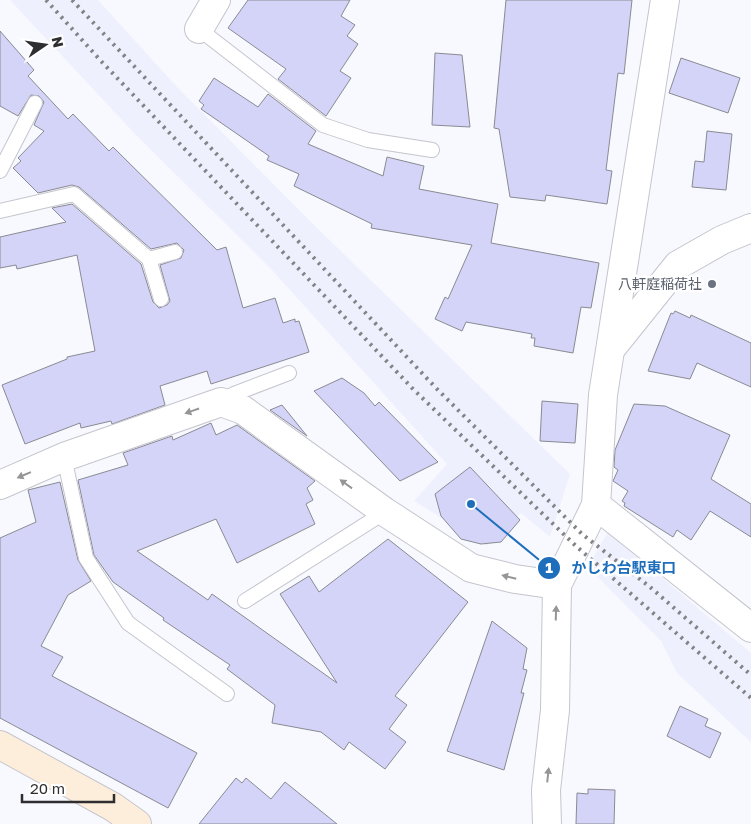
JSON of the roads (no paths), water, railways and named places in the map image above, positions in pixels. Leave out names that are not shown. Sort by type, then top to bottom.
[{"type":"street","points":[[199,29],[216,0]]},
{"type":"street","points":[[547,824],[546,790],[555,710],[557,584],[596,505],[604,395],[665,0]]},
{"type":"street","points":[[613,346],[678,266],[722,240],[751,228]]},
{"type":"street","points":[[0,485],[64,457],[221,402],[243,410],[385,512],[471,568],[515,579],[557,584]]},
{"type":"street","points":[[596,505],[751,628]]},
{"type":"street","points":[[0,745],[114,807],[137,824]]},
{"type":"lane","points":[[199,29],[323,124],[368,140],[432,150]]},
{"type":"lane","points":[[0,171],[35,103]]},
{"type":"lane","points":[[0,211],[74,194],[149,259],[161,299]]},
{"type":"lane","points":[[149,259],[175,252]]},
{"type":"lane","points":[[221,402],[234,394],[289,373]]},
{"type":"lane","points":[[64,457],[86,558],[128,623],[227,694]]},
{"type":"lane","points":[[245,601],[385,512]]},
{"type":"railway","points":[[46,0],[101,61],[414,390],[577,547],[751,698]]},
{"type":"railway","points":[[72,0],[435,387],[582,534],[650,587],[751,675]]},
{"type":"place","name":"八軒庭稲荷社","points":[[712,284]]},
{"type":"place","name":"かしわ台駅東口","points":[[471,504]]}]
